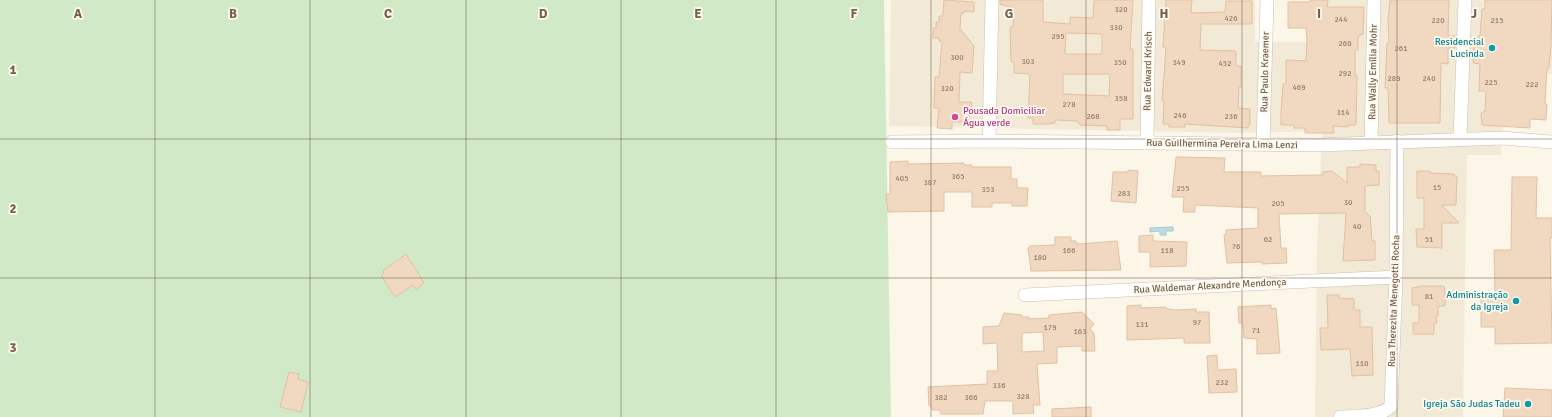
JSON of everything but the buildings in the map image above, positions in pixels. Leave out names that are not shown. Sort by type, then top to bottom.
[{"type":"street","points":[[990,141],[992,0]]},
{"type":"street","name":"Rua Edward Krisch","points":[[1147,142],[1149,0]]},
{"type":"street","name":"Rua Paulo Kraemer","points":[[1264,145],[1267,0]]},
{"type":"street","name":"Rua Wally Emília Mohr","points":[[1371,143],[1374,0]]},
{"type":"street","points":[[1460,138],[1465,0]]},
{"type":"street","name":"Rua Guilhermina Pereira Lima Lenzi","points":[[892,142],[1147,142],[1264,145],[1371,143],[1460,138],[1502,138],[1552,142]]},
{"type":"street","name":"Rua Therezita Menegotti Rocha","points":[[1340,417],[1378,415],[1386,413],[1391,406],[1396,277],[1397,141]]},
{"type":"street","name":"Rua Waldemar Alexandre Mendonça","points":[[1025,295],[1396,277]]},
{"type":"shaded area","points":[[891,0],[1255,0],[1255,42],[1323,42],[1325,0],[1552,0],[1552,74],[1506,70],[1501,155],[1467,155],[1463,417],[1315,417],[1317,248],[1322,131],[1238,133],[889,126]]},
{"type":"green space","points":[[0,0],[884,0],[891,417],[0,417]]},
{"type":"water","points":[[1173,227],[1173,231],[1166,231],[1166,235],[1160,235],[1160,231],[1150,232],[1150,228]]},
{"type":"place","name":"Residencial Lucinda","points":[[1492,48]]},
{"type":"place","name":"Pousada Domiciliar Água verde","points":[[955,117]]},
{"type":"place","name":"Administração da Igreja","points":[[1516,301]]},
{"type":"place","name":"Igreja São Judas Tadeu","points":[[1528,404]]}]
